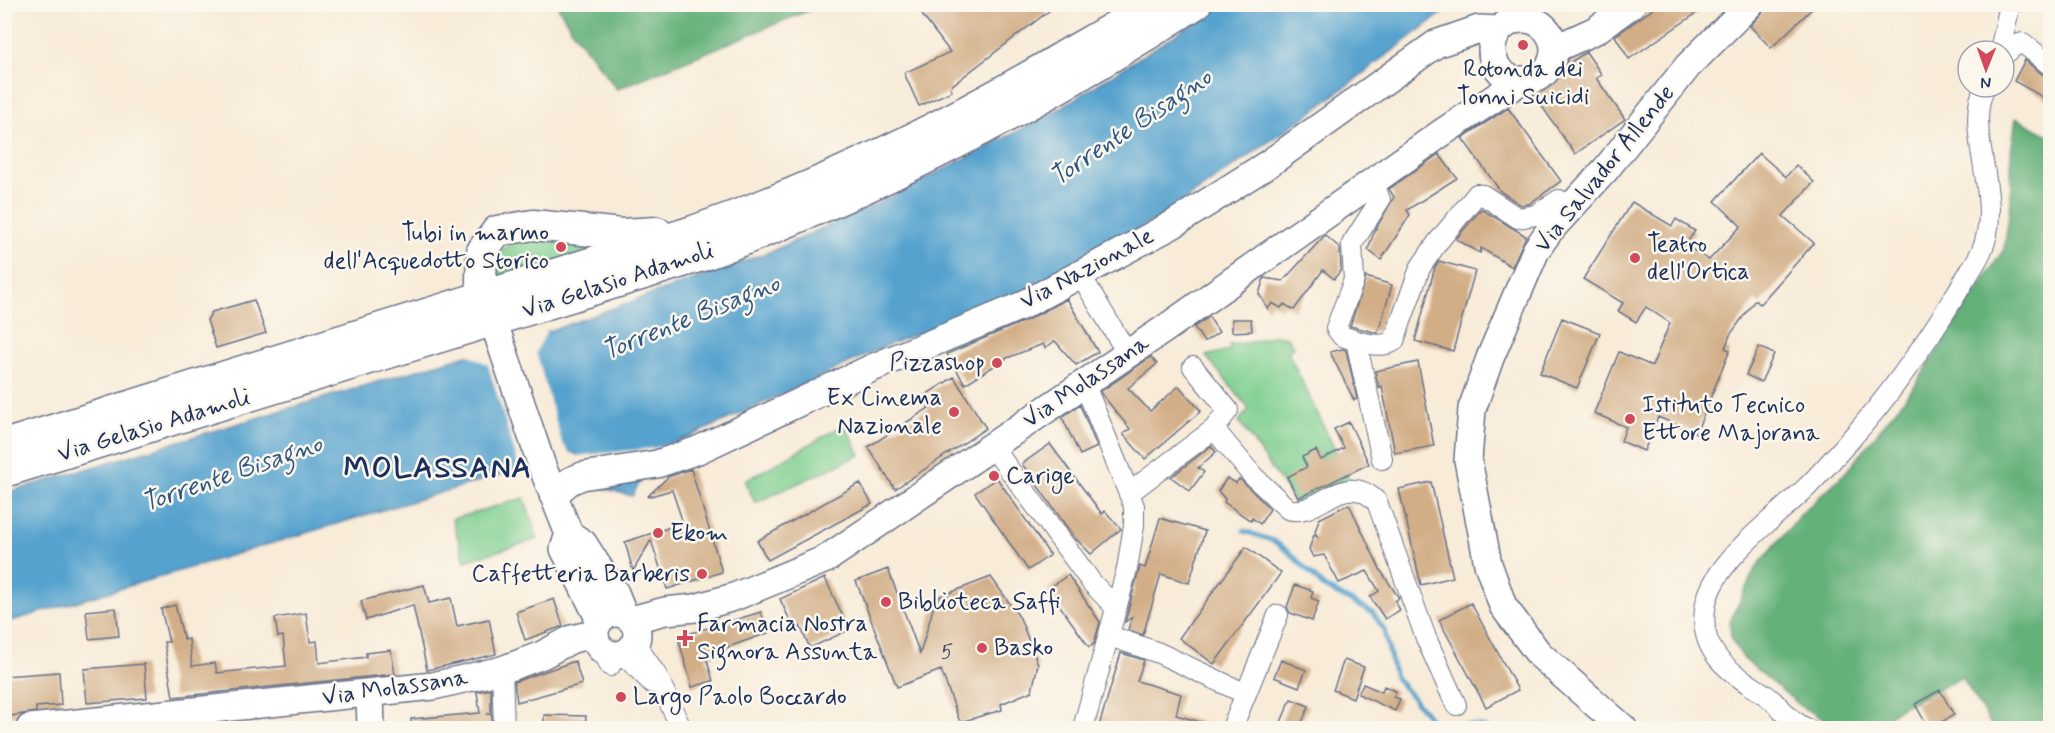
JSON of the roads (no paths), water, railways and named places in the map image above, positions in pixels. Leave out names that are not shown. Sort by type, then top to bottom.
[{"type":"main road","name":"Via Gelasio Adamoli","points":[[4,445],[492,318],[693,231],[760,208],[878,155],[986,103],[1149,4]]},
{"type":"main road","name":"Via Gelasio Adamoli","points":[[4,472],[492,318],[702,256],[775,229],[897,174],[1013,114],[1136,43],[1196,4]]},
{"type":"main road","points":[[1554,49],[1596,30],[1632,4]]},
{"type":"main road","name":"Via Salvador Allende","points":[[1623,729],[1539,654],[1503,606],[1488,564],[1468,460],[1472,409],[1490,358],[1536,250],[1550,230],[1688,66],[1750,4]]},
{"type":"main road","points":[[1543,13],[1554,49],[1550,65],[1544,71],[1530,80],[1522,80],[1507,76],[1496,48],[1517,20],[1543,13]]},
{"type":"main road","name":"Via Nazionale","points":[[547,479],[570,481],[582,476],[657,464],[698,450],[872,368],[1021,306],[1172,225],[1268,164],[1419,56],[1448,38],[1496,48]]},
{"type":"main road","name":"Via Molassana","points":[[1459,122],[1496,48]]},
{"type":"main road","name":"Via Molassana","points":[[30,729],[208,720],[433,686],[502,670],[542,655],[576,652],[670,624],[694,608],[793,574],[826,559],[993,446],[1522,80]]},
{"type":"main road","points":[[615,639],[615,593],[583,543],[569,534],[547,479],[481,280],[482,251],[497,231],[533,225],[622,234],[693,231]]},
{"type":"main road","points":[[370,694],[371,729]]},
{"type":"street","points":[[2003,39],[2010,4]]},
{"type":"street","points":[[2016,45],[2023,43],[2050,65]]},
{"type":"street","points":[[1806,729],[1788,718],[1765,695],[1735,677],[1712,651],[1706,637],[1707,601],[1727,562],[1806,488],[1888,394],[1935,328],[1982,252],[1989,227],[1988,184],[1978,130],[1983,99]]},
{"type":"street","points":[[1374,183],[1380,200],[1353,239],[1354,280],[1336,322],[1336,328],[1342,336],[1356,341],[1383,345],[1394,341],[1420,268],[1477,194],[1480,193],[1518,218],[1536,215],[1559,200],[1572,206]]},
{"type":"street","points":[[1080,274],[1127,353]]},
{"type":"street","points":[[1356,341],[1382,459]]},
{"type":"street","points":[[1129,493],[1214,429],[1228,410],[1194,367]]},
{"type":"street","points":[[1084,383],[1134,506],[1134,525],[1126,568],[1110,636],[1084,725]]},
{"type":"street","points":[[1214,429],[1253,476],[1288,509],[1296,512],[1304,510],[1344,490],[1364,491],[1377,502],[1426,639],[1456,705]]},
{"type":"street","points":[[993,446],[1092,583],[1115,607]]},
{"type":"street","points":[[1232,729],[1278,615]]},
{"type":"street","points":[[1110,636],[1159,653],[1246,694]]},
{"type":"street","points":[[615,639],[671,702],[681,729]]},
{"type":"street","points":[[502,670],[504,729]]},
{"type":"water","name":"Torrente Bisagno","points":[[1222,5],[1453,5],[1311,113],[1157,219],[1006,299],[888,345],[696,434],[658,449],[632,496],[592,485],[576,454],[565,450],[517,470],[5,623],[5,493],[561,327],[772,251],[876,204],[1051,114]]},
{"type":"waterway","points":[[1244,531],[1274,541],[1289,552],[1324,587],[1373,613],[1384,630],[1395,677],[1434,723],[1486,728]]},
{"type":"place","name":"Rotonda dei Tonni Suicidi","points":[[1523,45]]},
{"type":"place","name":"Tubi in marmo dell'Acquedotto Storico","points":[[561,247]]},
{"type":"place","name":"Teatro dell'Ortica","points":[[1635,258]]},
{"type":"place","name":"Pizzashop","points":[[997,363]]},
{"type":"place","name":"Ex Cinema Nazionale","points":[[954,412]]},
{"type":"place","name":"Istituto Tecnico Ettore Majorana","points":[[1630,419]]},
{"type":"place","name":"Carige","points":[[994,476]]},
{"type":"place","name":"Ekom","points":[[658,533]]},
{"type":"place","name":"Caffetteria Barberis","points":[[702,574]]},
{"type":"place","name":"Biblioteca Saffi","points":[[886,602]]},
{"type":"place","name":"Farmacia Nostra Signora Assunta","points":[[685,638]]},
{"type":"place","name":"Basko","points":[[982,648]]},
{"type":"place","name":"Largo Paolo Boccardo","points":[[621,697]]},
{"type":"district","name":"MOLASSANA","points":[[438,468]]}]
